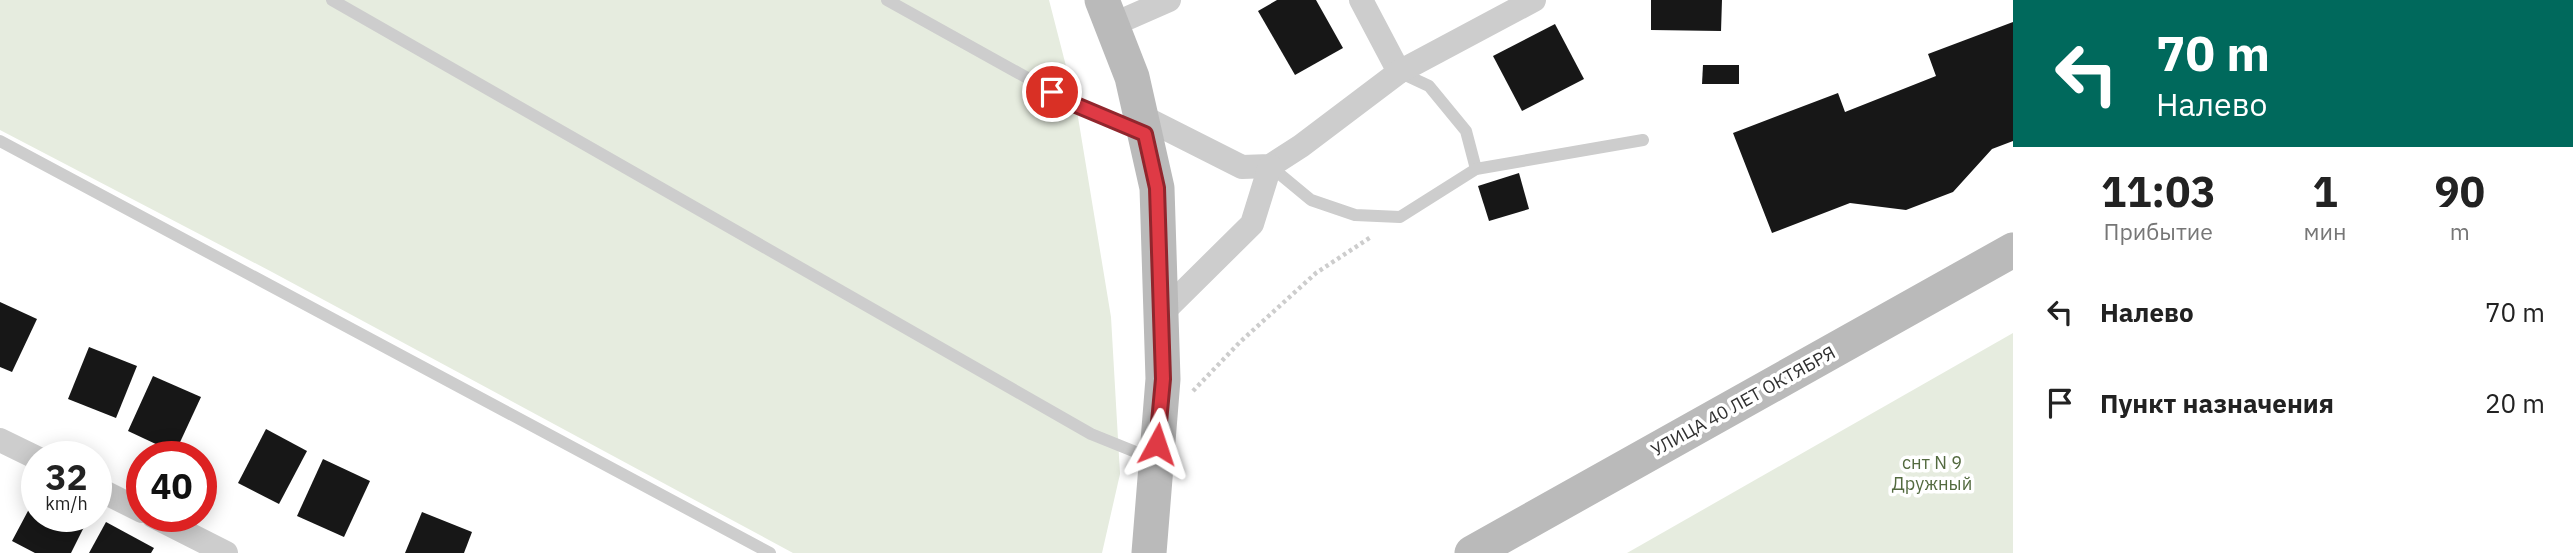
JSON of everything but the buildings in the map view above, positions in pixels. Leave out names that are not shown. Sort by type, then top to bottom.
[{"type":"main road","points":[[1107,13],[1132,77],[1157,188],[1163,379],[1149,553]]},
{"type":"main road","name":"УЛИЦА 40 ЛЕТ ОКТЯБРЯ","points":[[1472,553],[2013,250]]},
{"type":"street","points":[[1107,13],[1169,0]]},
{"type":"street","points":[[1361,0],[1399,72]]},
{"type":"street","points":[[1143,125],[1242,167],[1270,166],[1399,72],[1534,0]]},
{"type":"street","points":[[1159,316],[1252,224],[1270,166]]},
{"type":"street","points":[[0,440],[21,450]]},
{"type":"street","points":[[185,532],[226,553]]},
{"type":"lane","points":[[332,0],[1091,433],[1157,444]]},
{"type":"lane","points":[[887,0],[1076,105],[1143,125]]},
{"type":"lane","points":[[1399,72],[1429,86],[1466,131],[1476,169]]},
{"type":"lane","points":[[1270,166],[1311,200],[1355,215],[1401,217],[1476,169],[1643,140]]},
{"type":"lane","points":[[0,141],[770,553]]},
{"type":"path","points":[[1157,444],[1240,342],[1316,274],[1401,217]]},
{"type":"green space","points":[[0,0],[1049,0],[1076,105],[1111,317],[1120,474],[1102,553],[793,553],[272,272],[0,130]]},
{"type":"green space","name":"снт N 9 Дружный","points":[[2013,333],[2013,553],[1627,553]]},
{"type":"route","points":[[1052,92],[1145,134],[1157,188],[1163,379],[1157,444]]}]
